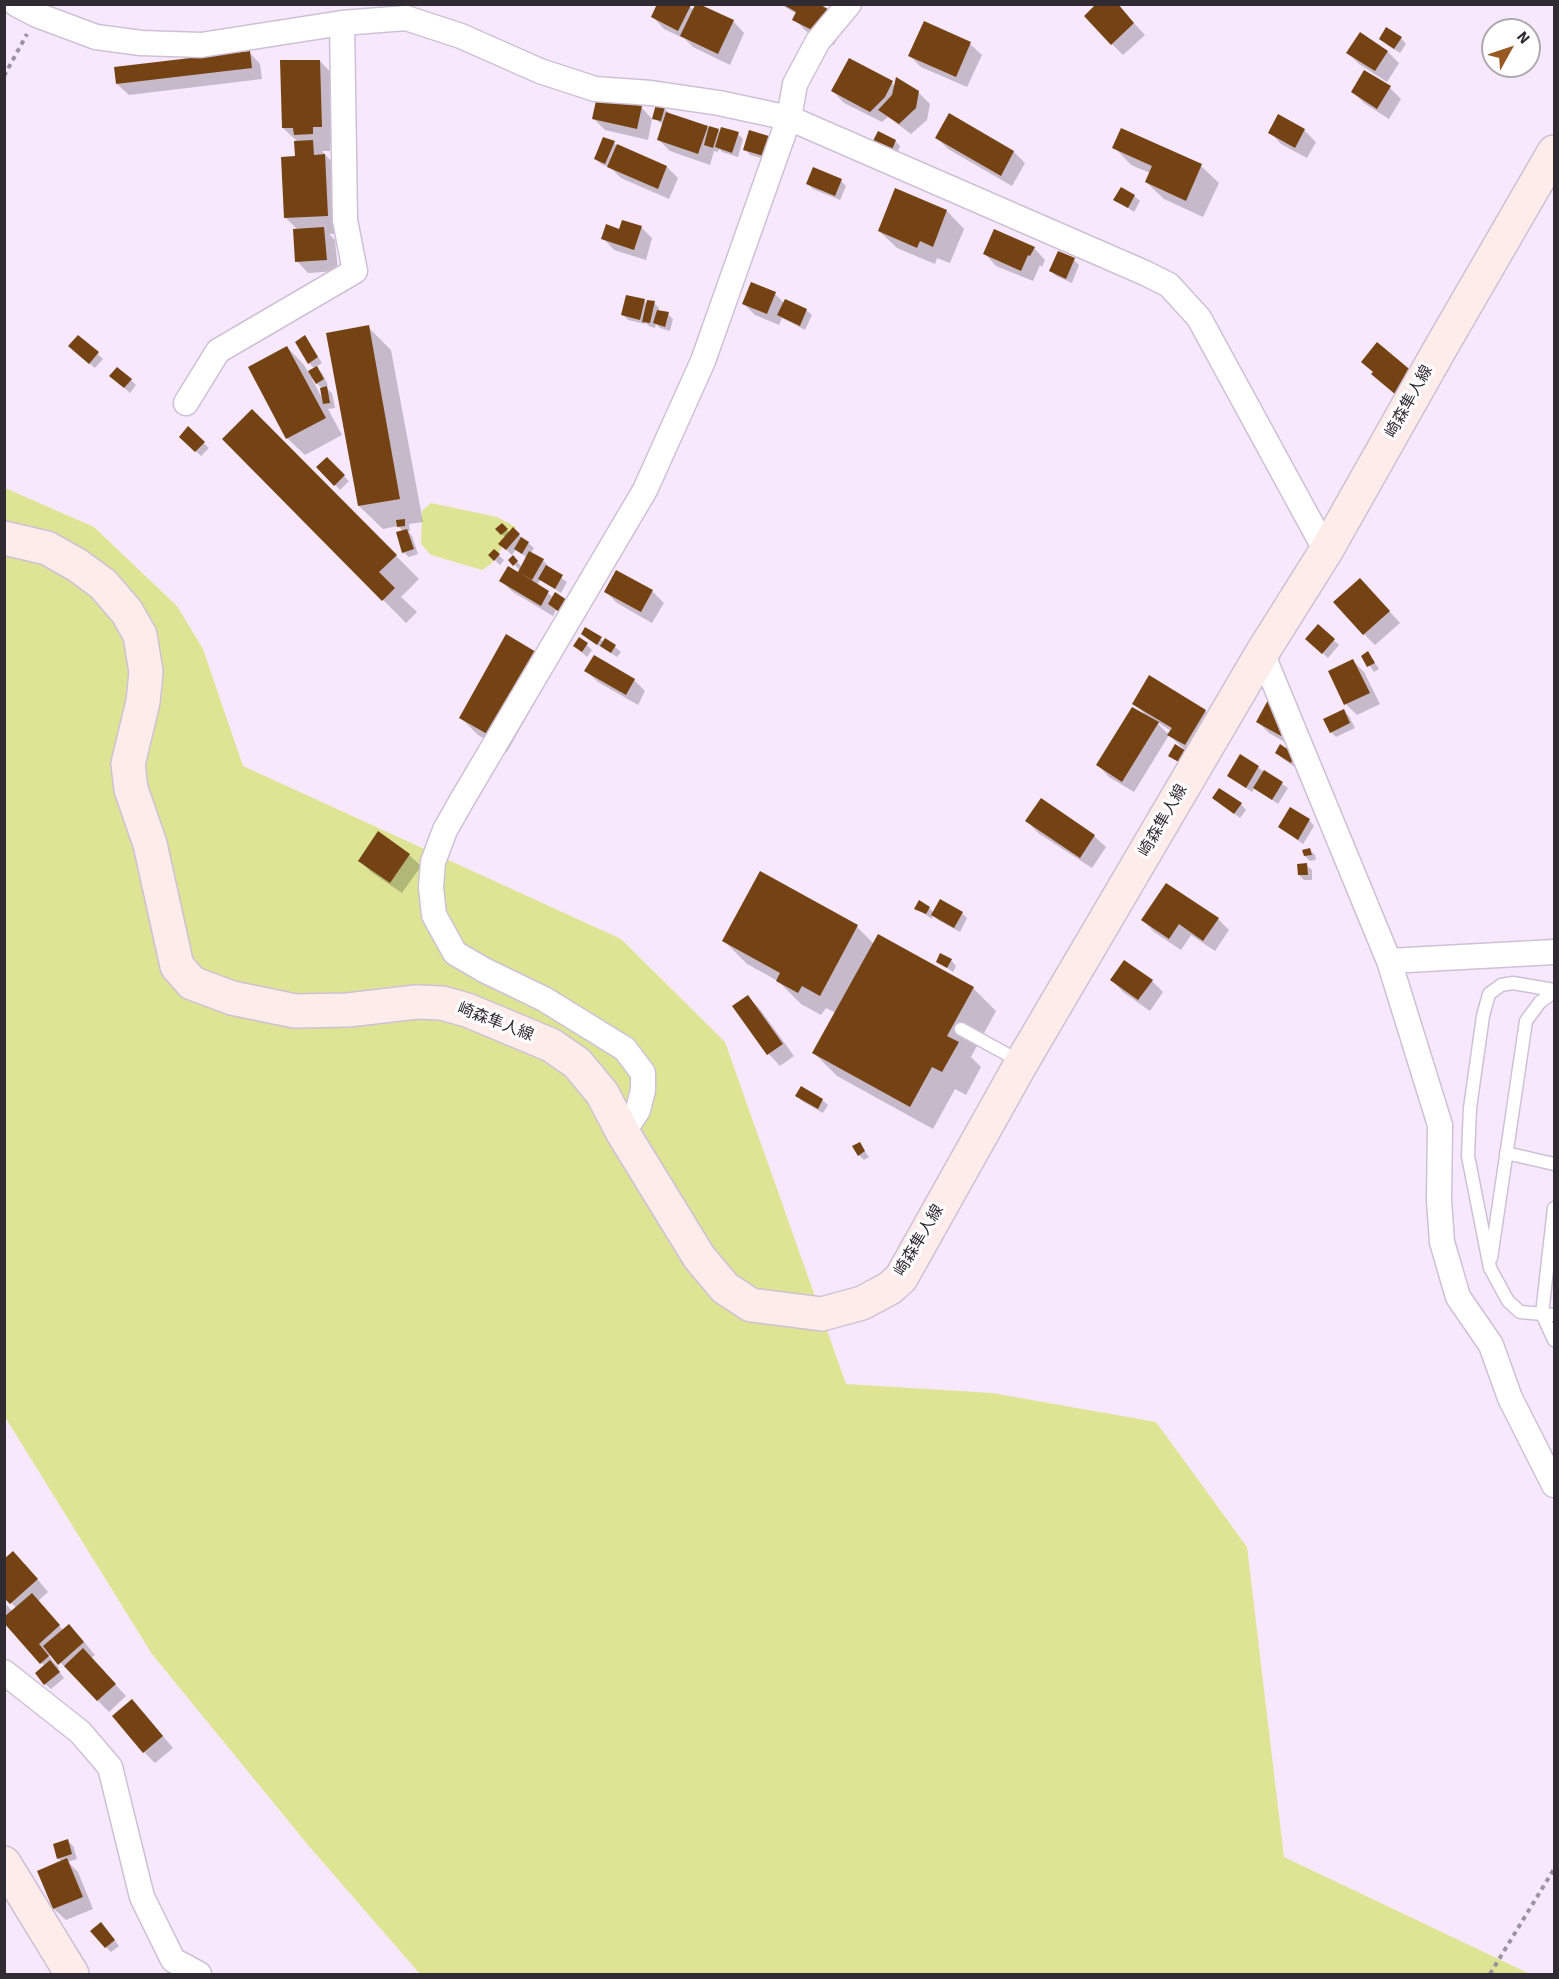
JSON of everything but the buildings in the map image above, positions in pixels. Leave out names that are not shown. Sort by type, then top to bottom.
[{"type":"main road","name":"崎森隼人線","points":[[4,538],[47,548],[86,571],[103,584],[127,612],[140,635],[146,672],[143,702],[128,764],[131,789],[150,844],[177,966],[192,983],[232,998],[295,1011],[348,1010],[416,1002],[442,1003],[467,1010],[551,1045],[577,1063],[602,1093],[623,1133],[699,1257],[725,1288],[751,1305],[822,1314],[862,1303],[890,1288],[901,1278],[1022,1062],[1262,653],[1326,551],[1554,152]]},
{"type":"main road","points":[[4,1863],[72,1974]]},
{"type":"street","points":[[16,4],[56,14],[96,37],[141,43],[201,45],[342,23],[406,18],[461,36],[540,71],[595,89],[651,93],[789,118],[1169,285],[1199,318],[1326,551]]},
{"type":"street","points":[[623,1133],[638,1110],[643,1090],[642,1073],[625,1049],[544,999],[484,970],[456,953],[434,915],[431,887],[433,862],[445,830],[462,800],[645,490],[703,361],[789,118],[795,84],[818,41],[849,4]]},
{"type":"street","points":[[186,404],[218,351],[355,271],[345,220],[342,23]]},
{"type":"street","points":[[1262,653],[1389,961],[1440,1125],[1439,1200],[1442,1242],[1458,1297],[1491,1345],[1510,1398],[1554,1485]]},
{"type":"street","points":[[1389,961],[1554,952]]},
{"type":"street","points":[[4,1672],[80,1732],[110,1767],[142,1897],[173,1960],[200,1974]]},
{"type":"lane","points":[[1548,1315],[1520,1312],[1508,1301],[1490,1268],[1468,1156],[1470,1108],[1483,1016],[1489,994],[1502,985],[1513,983],[1554,991]]},
{"type":"lane","points":[[1490,1268],[1526,1021],[1540,1002],[1554,991]]},
{"type":"lane","points":[[962,1029],[1022,1062]]},
{"type":"lane","points":[[1506,1154],[1554,1164]]},
{"type":"lane","points":[[1554,1208],[1548,1315],[1554,1340]]},
{"type":"path","points":[[4,76],[56,14]]},
{"type":"path","points":[[1490,1974],[1554,1869]]},
{"type":"green space","points":[[5,488],[94,527],[177,606],[203,649],[243,766],[621,939],[725,1042],[846,1384],[992,1393],[1156,1422],[1247,1547],[1284,1857],[1530,1974],[420,1974],[308,1845],[152,1654],[5,1417]]},
{"type":"green space","points":[[431,503],[497,517],[516,527],[491,564],[482,570],[431,555],[421,544],[422,511]]}]
